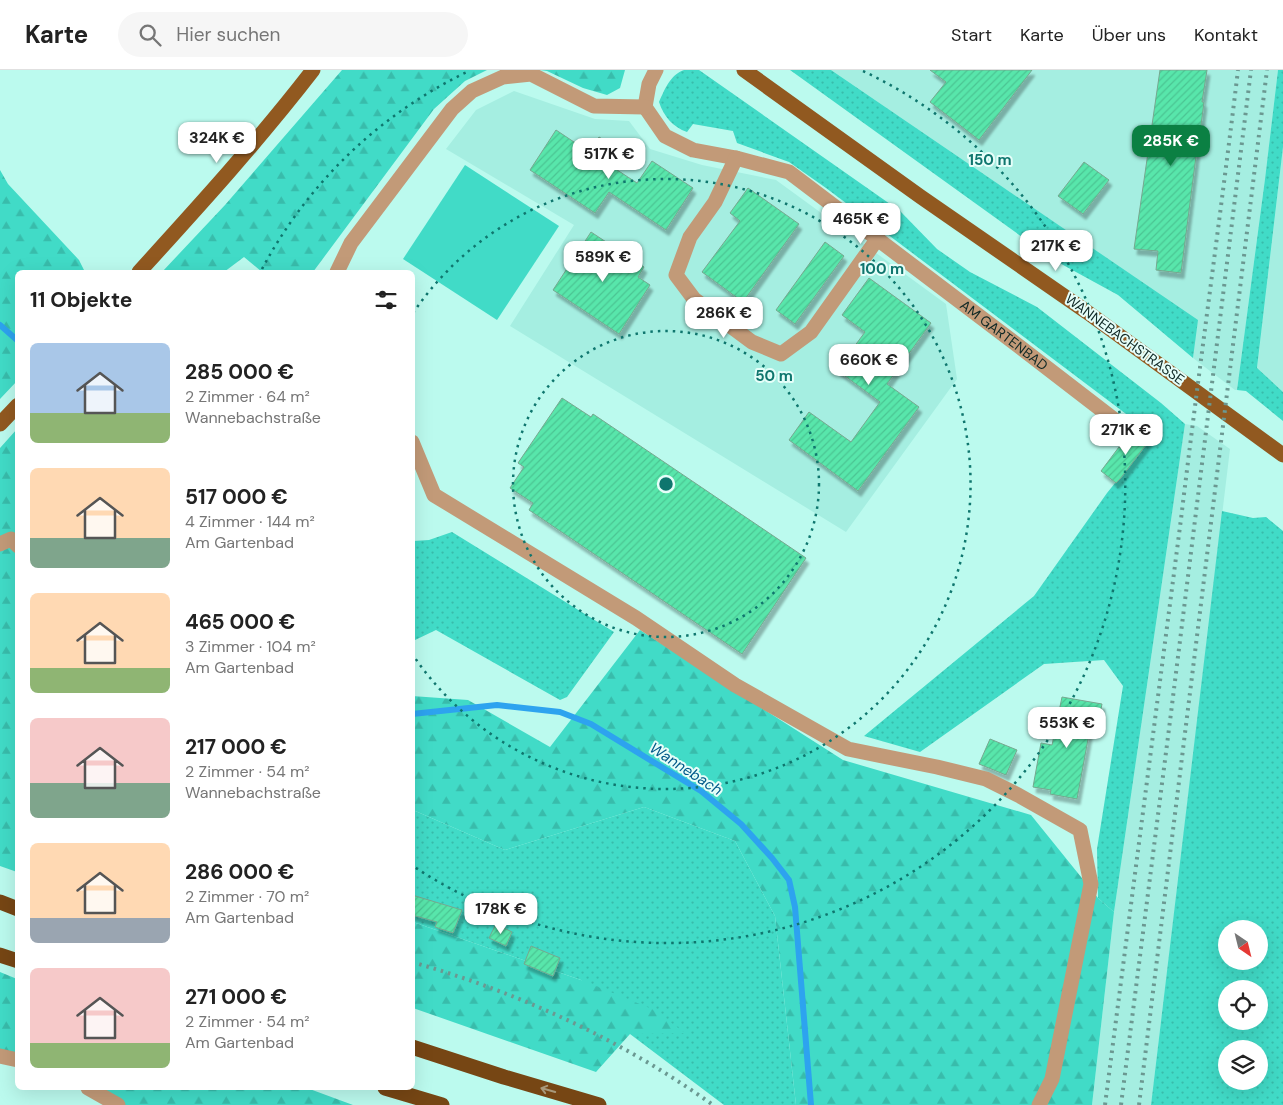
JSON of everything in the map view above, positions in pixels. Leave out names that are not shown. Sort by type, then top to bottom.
[{"type":"highway","points":[[0,902],[15,907]]},
{"type":"highway","points":[[0,955],[15,960]]},
{"type":"highway","points":[[415,1048],[504,1077],[597,1104]]},
{"type":"highway","points":[[392,1090],[442,1105]]},
{"type":"main road","points":[[141,270],[232,170],[280,114],[314,70]]},
{"type":"main road","name":"WANNEBACHSTRASSE","points":[[744,70],[921,197],[1087,312],[1283,455]]},
{"type":"main road","points":[[0,424],[15,408]]},
{"type":"street","points":[[338,270],[351,243],[452,109],[472,91],[503,77],[530,74],[594,106],[645,107],[649,84],[656,70]]},
{"type":"street","name":"AM GARTENBAD","points":[[645,107],[665,136],[692,150],[736,158],[789,172],[878,238],[1129,432]]},
{"type":"street","points":[[736,158],[716,202],[690,237],[676,275],[694,299],[752,342],[781,354],[811,332],[878,238]]},
{"type":"street","points":[[415,449],[434,495],[636,618],[735,685],[848,749],[986,779],[1080,830],[1091,884],[1052,1079],[1039,1105]]},
{"type":"street","points":[[0,544],[11,539],[15,543]]},
{"type":"street","points":[[0,1056],[15,1059]]},
{"type":"street","points":[[92,1090],[118,1105]]},
{"type":"shaded area","points":[[831,70],[1278,70],[1237,390],[1193,358],[1197,320]]},
{"type":"shaded area","points":[[514,91],[595,119],[629,121],[650,149],[702,165],[776,180],[946,304],[957,379],[846,532],[510,326],[574,225],[446,149],[476,110]]},
{"type":"shaded area","points":[[1283,147],[1283,392],[1257,369]]},
{"type":"shaded area","points":[[1185,424],[1197,426],[1230,449],[1151,1105],[1092,1105],[1114,912]]},
{"type":"green space","points":[[342,70],[487,70],[465,81],[434,109],[314,270],[260,270],[244,257],[227,270],[164,270],[225,205]]},
{"type":"green space","points":[[540,70],[625,70],[620,88],[607,95],[583,88],[547,71]]},
{"type":"green space","points":[[684,70],[699,70],[900,211],[937,249],[970,272],[1037,307],[1161,403],[1185,424],[1114,912],[1098,898],[1097,849],[1123,686],[1104,660],[1044,664],[920,752],[864,736],[1034,596],[1107,493],[1154,435],[789,162],[737,143],[733,131],[693,124],[687,132],[673,124],[666,117],[659,102],[666,87],[675,75]]},
{"type":"green space","points":[[790,70],[831,70],[1198,320],[1193,358],[1118,295],[1054,260]]},
{"type":"green space","points":[[1278,70],[1283,70],[1283,147],[1257,368],[1283,392],[1283,421],[1246,391],[1237,390]]},
{"type":"green space","points":[[465,165],[559,226],[497,320],[403,259]]},
{"type":"green space","points":[[0,170],[8,184],[79,260],[84,270],[15,270],[15,383],[0,399]]},
{"type":"green space","points":[[15,431],[15,871],[0,866],[0,448]]},
{"type":"green space","points":[[1222,511],[1253,518],[1266,517],[1283,531],[1283,1105],[1151,1105]]},
{"type":"green space","points":[[452,532],[614,632],[567,697],[560,700],[436,630],[415,640],[415,541],[429,540]]},
{"type":"green space","points":[[640,630],[843,760],[1031,815],[1098,898],[1114,912],[1092,1105],[796,1105],[775,916],[735,841],[644,807],[505,850],[415,811],[415,696],[468,700],[550,747]]},
{"type":"green space","points":[[644,807],[735,841],[775,916],[796,1105],[724,1105],[630,1034],[581,980],[415,923],[415,811],[505,850]]},
{"type":"green space","points":[[415,923],[581,980],[652,1009],[685,1033],[630,1034],[596,1072],[415,1009]]},
{"type":"green space","points":[[0,972],[15,978],[15,1063],[0,1057]]},
{"type":"green space","points":[[82,1090],[312,1090],[353,1105],[120,1105]]},
{"type":"building","points":[[930,70],[1032,70],[979,140],[930,102],[946,82]]},
{"type":"building","points":[[1160,70],[1207,70],[1181,273],[1156,270],[1158,251],[1134,249]]},
{"type":"building","points":[[556,130],[589,152],[599,137],[615,147],[605,162],[637,183],[652,161],[693,188],[666,230],[609,192],[595,213],[530,170]]},
{"type":"building","points":[[1084,162],[1109,180],[1083,214],[1058,196]]},
{"type":"building","points":[[748,188],[799,224],[743,302],[702,272],[740,221],[730,213]]},
{"type":"building","points":[[591,232],[644,267],[638,277],[650,285],[619,334],[553,290]]},
{"type":"building","points":[[825,242],[844,256],[795,324],[776,310]]},
{"type":"building","points":[[869,278],[931,323],[887,384],[919,407],[858,491],[789,440],[809,412],[851,442],[880,402],[837,370],[865,332],[842,315]]},
{"type":"building","points":[[562,398],[591,417],[593,414],[806,558],[742,654],[529,510],[533,503],[510,488],[524,467],[518,463]]},
{"type":"building","points":[[1138,426],[1152,437],[1116,483],[1101,471],[1126,440],[1132,440],[1136,437]]},
{"type":"building","points":[[1062,697],[1102,704],[1098,724],[1091,723],[1077,799],[1050,794],[1051,790],[1033,787],[1041,743],[1052,745]]},
{"type":"building","points":[[990,739],[1017,750],[1006,775],[979,764]]},
{"type":"building","points":[[415,896],[462,910],[453,933],[435,927],[437,922],[415,916]]},
{"type":"building","points":[[496,924],[512,932],[506,946],[489,938]]},
{"type":"building","points":[[531,946],[560,958],[553,976],[524,964]]},
{"type":"waterway","name":"Wannebach","points":[[0,325],[15,338]]},
{"type":"waterway","name":"Wannebach","points":[[415,714],[497,705],[560,712],[591,724],[701,791],[741,824],[789,880],[795,907],[811,1105]]},
{"type":"railway","points":[[1105,1105],[1238,70]]},
{"type":"railway","points":[[1121,1105],[1251,70]]},
{"type":"railway","points":[[1139,1105],[1267,70]]},
{"type":"railway","points":[[415,963],[492,988],[569,1021],[643,1060],[713,1105]]}]
